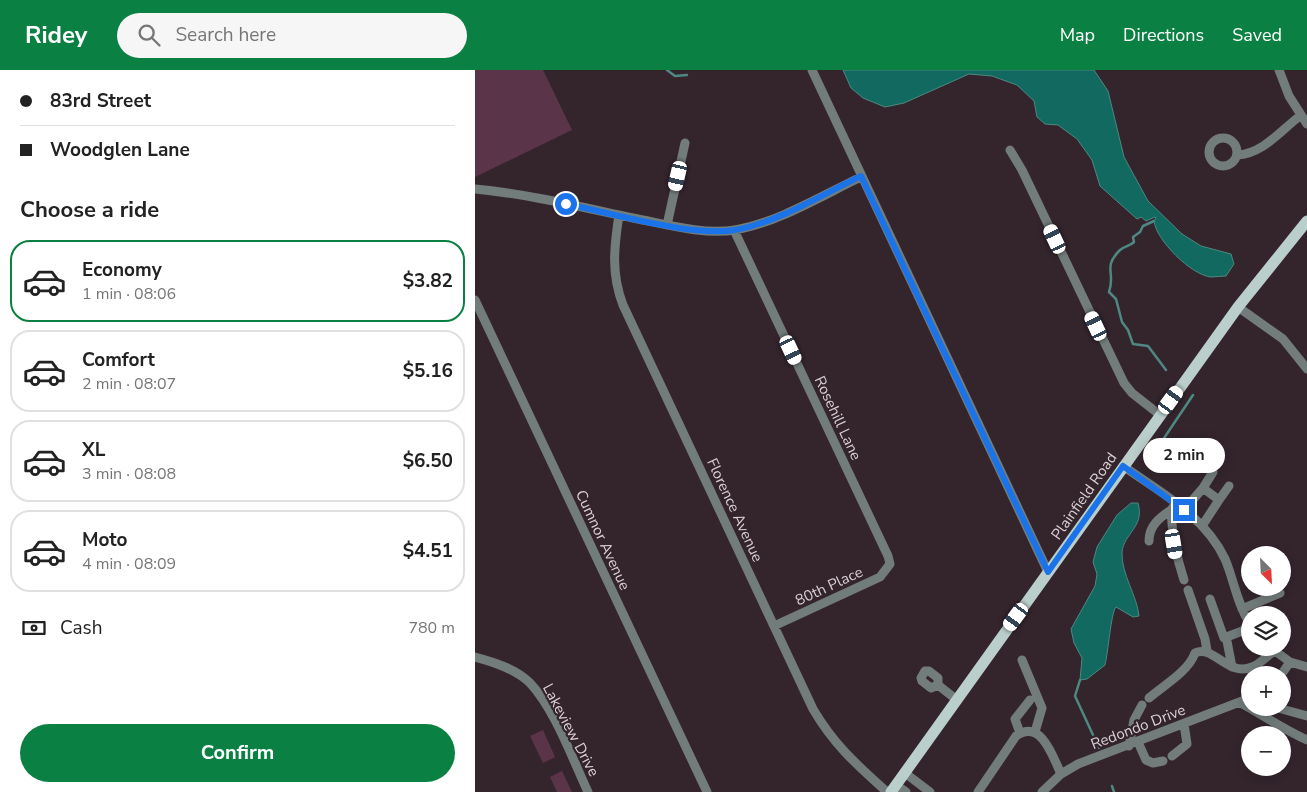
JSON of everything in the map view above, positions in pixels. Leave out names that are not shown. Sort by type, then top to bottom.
[{"type":"main road","name":"Plainfield Road","points":[[891,790],[1237,307],[1307,221]]},
{"type":"street","points":[[813,70],[1048,572]]},
{"type":"street","points":[[1279,70],[1289,96],[1300,116],[1307,124]]},
{"type":"street","points":[[1237,155],[1245,155],[1262,148],[1300,116]]},
{"type":"street","points":[[667,225],[685,144]]},
{"type":"street","points":[[1010,150],[1022,170],[1124,383],[1132,393],[1160,415]]},
{"type":"street","points":[[475,189],[513,194],[667,225],[699,230],[734,230],[775,217],[861,176]]},
{"type":"street","name":"Florence Avenue","points":[[619,215],[614,248],[614,264],[620,297],[774,626],[824,728],[845,754],[891,790]]},
{"type":"street","name":"Rosehill Lane","points":[[734,230],[890,564]]},
{"type":"street","name":"Cumnor Avenue","points":[[475,300],[707,792]]},
{"type":"street","points":[[1237,307],[1283,339],[1307,369]]},
{"type":"street","points":[[1123,466],[1173,507],[1184,510],[1202,526],[1225,559],[1241,606]]},
{"type":"street","points":[[1184,510],[1203,488],[1213,472]]},
{"type":"street","points":[[1202,526],[1229,486]]},
{"type":"street","points":[[1203,488],[1219,500]]},
{"type":"street","points":[[1149,541],[1149,532],[1160,518],[1173,507]]},
{"type":"street","points":[[1173,507],[1176,556],[1184,580]]},
{"type":"street","name":"80th Place","points":[[774,626],[880,577],[890,564]]},
{"type":"street","points":[[1187,590],[1205,639],[1207,651]]},
{"type":"street","points":[[1249,606],[1273,596]]},
{"type":"street","points":[[1209,599],[1224,638],[1241,631]]},
{"type":"street","points":[[1227,641],[1232,667]]},
{"type":"street","points":[[1163,760],[1153,763],[1146,760],[1133,744],[1134,720],[1145,701],[1182,671],[1193,659],[1195,653],[1201,650],[1207,651],[1219,661],[1241,669],[1252,667],[1264,656]]},
{"type":"street","points":[[1282,656],[1290,662],[1307,667]]},
{"type":"street","name":"Lakeview Drive","points":[[475,657],[504,667],[531,684],[553,719],[588,792]]},
{"type":"street","points":[[1022,660],[1042,708],[1035,732]]},
{"type":"street","points":[[1287,666],[1290,662]]},
{"type":"street","points":[[938,685],[957,700]]},
{"type":"street","points":[[1020,733],[1015,719],[1029,700]]},
{"type":"street","points":[[1239,702],[1267,717],[1275,725],[1307,740]]},
{"type":"street","name":"Redondo Drive","points":[[1042,792],[1061,774],[1078,764],[1239,702]]},
{"type":"street","points":[[1291,712],[1307,716]]},
{"type":"street","points":[[1172,756],[1187,744],[1184,724]]},
{"type":"street","points":[[1020,733],[1035,732],[1043,738],[1061,774]]},
{"type":"street","points":[[978,792],[1020,733]]},
{"type":"street","points":[[905,773],[930,792]]},
{"type":"street","points":[[891,790],[906,792]]},
{"type":"shaded area","points":[[475,70],[543,70],[572,130],[475,177]]},
{"type":"shaded area","points":[[843,70],[1094,70],[1108,91],[1124,157],[1148,201],[1182,234],[1201,246],[1231,254],[1234,264],[1226,276],[1211,277],[1203,275],[1185,263],[1168,247],[1161,237],[1156,229],[1154,221],[1156,218],[1146,221],[1141,217],[1137,219],[1100,186],[1092,160],[1077,139],[1058,125],[1045,124],[1037,117],[1034,101],[1017,85],[992,76],[969,74],[904,103],[885,107],[863,98],[851,88]]},
{"type":"shaded area","points":[[1131,503],[1138,503],[1139,518],[1126,540],[1122,552],[1122,560],[1139,616],[1133,617],[1116,607],[1105,665],[1087,679],[1080,680],[1082,658],[1074,643],[1071,629],[1095,586],[1097,574],[1093,562],[1097,547],[1117,515]]},
{"type":"shaded area","points":[[543,730],[555,757],[543,763],[530,736]]},
{"type":"shaded area","points":[[562,771],[572,792],[557,792],[550,777]]},
{"type":"waterway","points":[[667,70],[675,76],[687,75]]},
{"type":"waterway","points":[[1154,221],[1143,226],[1140,232],[1133,237],[1134,242],[1120,250],[1115,256],[1110,266],[1111,285],[1109,292],[1116,299],[1122,322],[1128,330],[1133,344],[1148,346],[1166,370]]},
{"type":"waterway","points":[[1150,459],[1193,395]]},
{"type":"waterway","points":[[1080,680],[1075,696],[1099,748]]},
{"type":"waterway","points":[[1112,786],[1114,792]]},
{"type":"route","points":[[566,204],[699,230],[734,230],[775,217],[861,176],[1048,572],[1123,466],[1184,510]]}]
